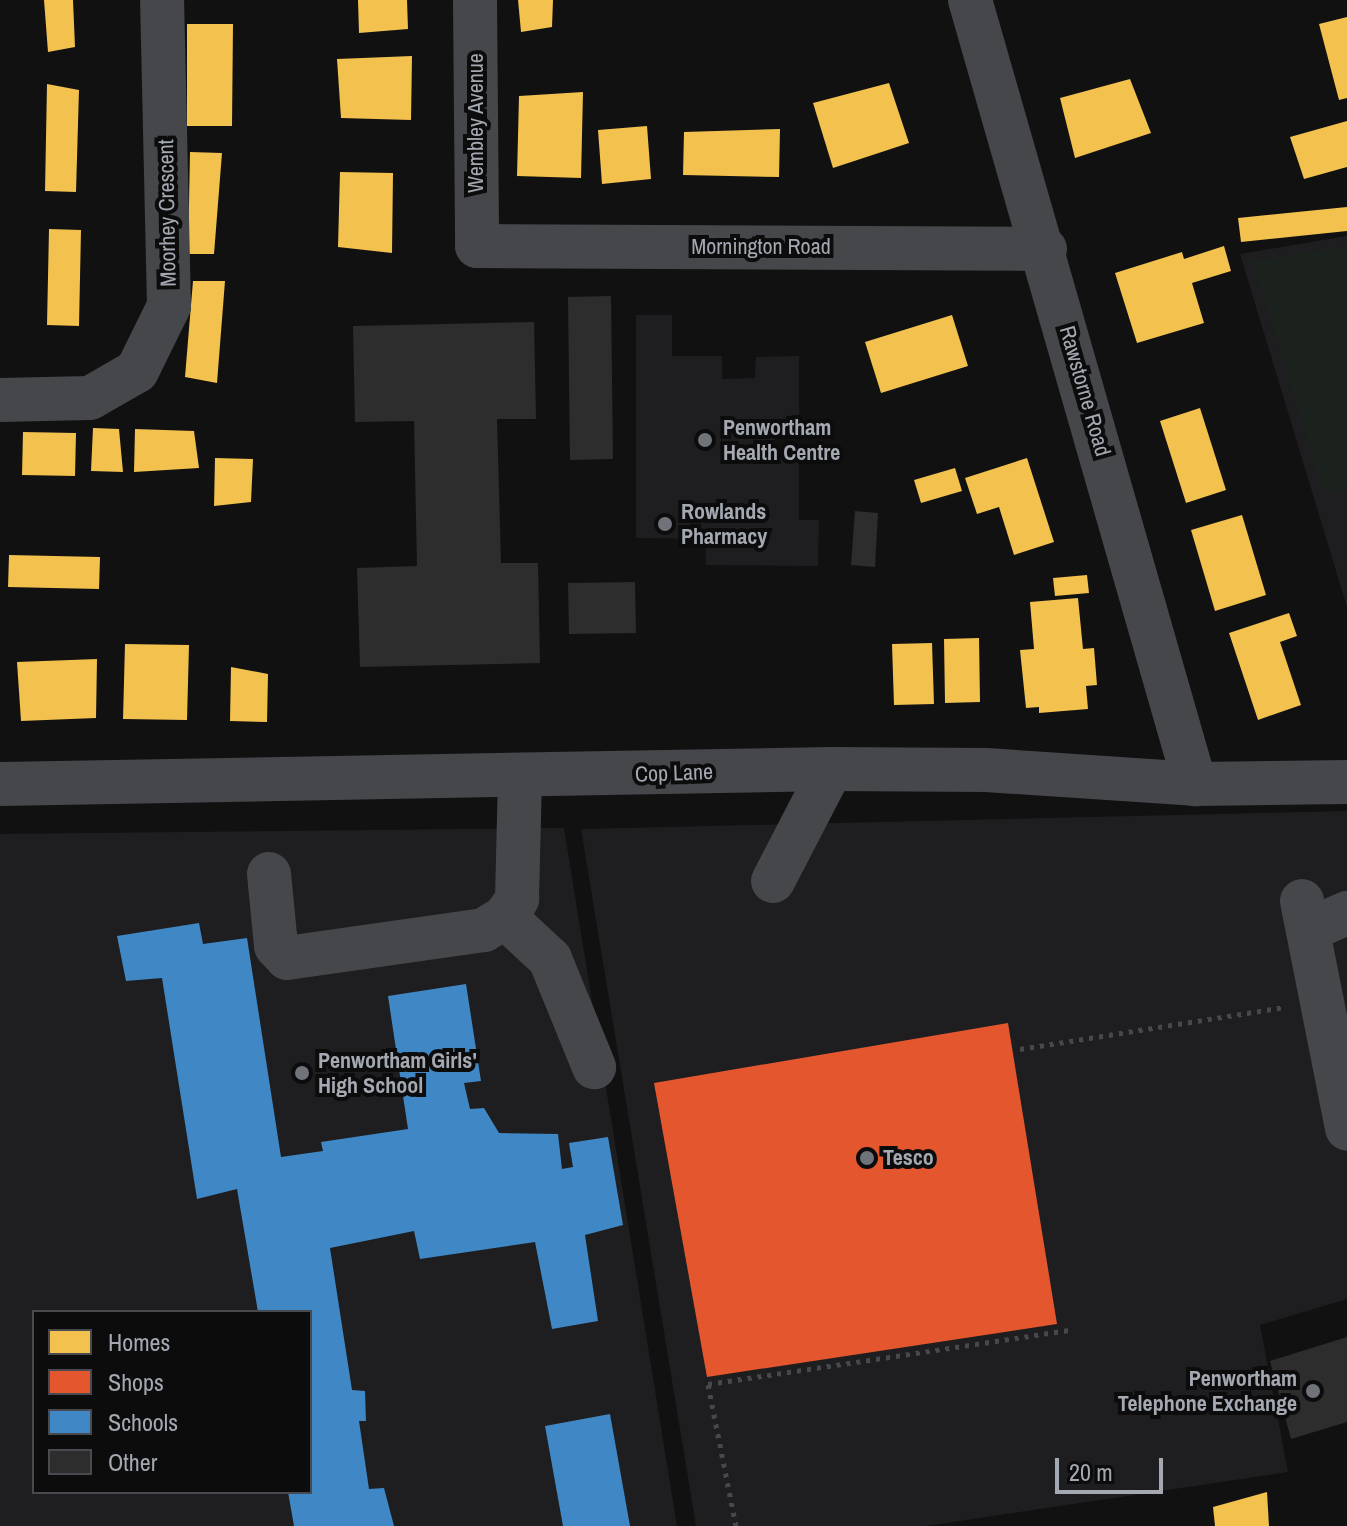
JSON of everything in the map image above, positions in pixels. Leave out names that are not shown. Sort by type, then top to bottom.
[{"type":"street","name":"Moorhey Crescent","points":[[0,400],[90,398],[137,371],[169,306],[162,0]]},
{"type":"street","name":"Wembley Avenue","points":[[475,0],[477,246]]},
{"type":"street","name":"Rawstorne Road","points":[[970,0],[1045,249],[1195,784]]},
{"type":"street","name":"Mornington Road","points":[[477,246],[1045,249]]},
{"type":"street","name":"Cop Lane","points":[[0,784],[520,778],[831,769],[986,770],[1195,784],[1347,782]]},
{"type":"street","points":[[773,881],[831,769]]},
{"type":"street","points":[[269,874],[276,946],[287,958],[484,930],[505,917],[517,899],[520,778]]},
{"type":"street","points":[[1319,915],[1347,1129]]},
{"type":"street","points":[[505,917],[550,959],[594,1067]]},
{"type":"path","points":[[1020,1049],[1284,1007]]},
{"type":"path","points":[[736,1526],[708,1384],[1069,1330]]},
{"type":"shaded area","points":[[1347,236],[1347,607],[1240,254]]},
{"type":"shaded area","points":[[1347,246],[1347,488],[1323,492],[1253,261]]},
{"type":"shaded area","name":"Penwortham Health Centre","points":[[636,315],[672,315],[672,356],[722,356],[722,379],[755,378],[756,357],[799,356],[799,424],[775,424],[775,455],[799,455],[799,520],[819,520],[818,566],[706,565],[705,539],[636,538]]},
{"type":"shaded area","points":[[1347,811],[1347,1299],[1260,1325],[1288,1472],[926,1526],[696,1526],[581,829]]},
{"type":"shaded area","name":"Penwortham Girls' High School","points":[[564,828],[677,1526],[0,1526],[0,834]]},
{"type":"building: Homes","points":[[44,0],[73,0],[75,47],[48,52]]},
{"type":"building: Homes","points":[[358,0],[407,0],[408,29],[359,33]]},
{"type":"building: Homes","points":[[518,0],[553,0],[552,27],[521,32]]},
{"type":"building: Homes","points":[[1347,17],[1347,98],[1339,100],[1319,24]]},
{"type":"building: Homes","points":[[187,24],[233,24],[232,126],[187,126]]},
{"type":"building: Homes","points":[[412,56],[411,120],[341,118],[337,59]]},
{"type":"building: Homes","points":[[1130,79],[1151,133],[1075,158],[1060,98]]},
{"type":"building: Homes","points":[[889,83],[909,143],[833,168],[813,103]]},
{"type":"building: Homes","points":[[47,84],[79,90],[76,192],[45,191]]},
{"type":"building: Homes","points":[[583,92],[581,178],[517,176],[519,96]]},
{"type":"building: Homes","points":[[1347,121],[1347,167],[1304,179],[1290,137]]},
{"type":"building: Homes","points":[[647,126],[651,179],[602,184],[598,130]]},
{"type":"building: Homes","points":[[780,129],[779,177],[683,175],[684,132]]},
{"type":"building: Homes","points":[[190,152],[222,153],[214,254],[188,254]]},
{"type":"building: Homes","points":[[340,172],[393,173],[392,253],[338,247]]},
{"type":"building: Homes","points":[[1347,207],[1347,231],[1241,242],[1238,218]]},
{"type":"building: Homes","points":[[49,229],[81,230],[79,326],[47,325]]},
{"type":"building: Homes","points":[[1224,246],[1231,271],[1192,283],[1204,323],[1137,343],[1115,273],[1182,252],[1184,259]]},
{"type":"building: Homes","points":[[193,281],[225,281],[217,383],[185,377]]},
{"type":"building: Homes","points":[[952,315],[968,366],[881,393],[865,342]]},
{"type":"building: Homes","points":[[1200,408],[1226,490],[1186,503],[1160,421]]},
{"type":"building: Homes","points":[[93,428],[119,429],[123,472],[91,471]]},
{"type":"building: Homes","points":[[135,429],[194,431],[199,468],[134,472]]},
{"type":"building: Homes","points":[[23,432],[76,433],[75,476],[22,475]]},
{"type":"building: Homes","points":[[215,458],[253,459],[251,502],[214,506]]},
{"type":"building: Homes","points":[[1027,458],[1054,542],[1014,555],[999,507],[977,514],[965,478]]},
{"type":"building: Homes","points":[[955,468],[962,491],[921,503],[914,480]]},
{"type":"building: Homes","points":[[1242,515],[1266,595],[1215,611],[1191,530]]},
{"type":"building: Homes","points":[[9,555],[100,557],[99,589],[8,587]]},
{"type":"building: Homes","points":[[1087,575],[1089,593],[1055,596],[1053,578]]},
{"type":"building: Homes","points":[[1078,598],[1083,649],[1094,648],[1097,685],[1086,686],[1088,709],[1039,713],[1039,707],[1026,708],[1020,650],[1034,649],[1030,602]]},
{"type":"building: Homes","points":[[1289,613],[1297,636],[1280,642],[1301,705],[1258,720],[1229,633]]},
{"type":"building: Homes","points":[[979,638],[980,702],[945,703],[944,639]]},
{"type":"building: Homes","points":[[932,643],[934,704],[894,705],[892,644]]},
{"type":"building: Homes","points":[[125,644],[189,645],[187,720],[123,719]]},
{"type":"building: Homes","points":[[97,659],[96,718],[21,721],[17,662]]},
{"type":"building: Homes","points":[[231,667],[268,674],[267,722],[230,721]]},
{"type":"building: Homes","points":[[1267,1492],[1269,1526],[1215,1526],[1213,1507]]},
{"type":"building: Shops","points":[[1008,1023],[1057,1324],[707,1377],[654,1083]]},
{"type":"building: Schools","points":[[199,923],[203,944],[247,938],[281,1157],[323,1151],[321,1142],[408,1129],[388,996],[466,984],[481,1081],[464,1083],[470,1109],[484,1108],[499,1133],[558,1134],[562,1169],[573,1167],[569,1143],[608,1137],[623,1225],[585,1235],[598,1321],[552,1329],[535,1242],[420,1259],[414,1231],[330,1248],[352,1390],[365,1391],[366,1421],[359,1421],[369,1489],[384,1488],[394,1526],[294,1526],[288,1494],[312,1494],[312,1310],[258,1310],[237,1189],[197,1199],[162,978],[126,981],[117,936]]},
{"type":"building: Schools","points":[[610,1414],[630,1526],[563,1526],[545,1426]]},
{"type":"building: Other","points":[[611,296],[613,459],[570,460],[568,297]]},
{"type":"building: Other","points":[[534,322],[536,419],[497,419],[501,563],[538,563],[540,663],[360,667],[357,568],[417,566],[414,421],[355,422],[353,326]]},
{"type":"building: Other","points":[[855,511],[878,513],[875,567],[851,565]]},
{"type":"building: Other","points":[[635,582],[636,633],[569,634],[568,583]]},
{"type":"building: Other","name":"Penwortham Telephone Exchange","points":[[1347,1337],[1347,1422],[1291,1439],[1270,1361]]},
{"type":"place","name":"Penwortham Health Centre","points":[[705,440]]},
{"type":"place","name":"Rowlands Pharmacy","points":[[665,524]]},
{"type":"place","name":"Penwortham Girls' High School","points":[[302,1073]]},
{"type":"place","name":"Tesco","points":[[867,1158]]},
{"type":"place","name":"Penwortham Telephone Exchange","points":[[1313,1391]]}]
